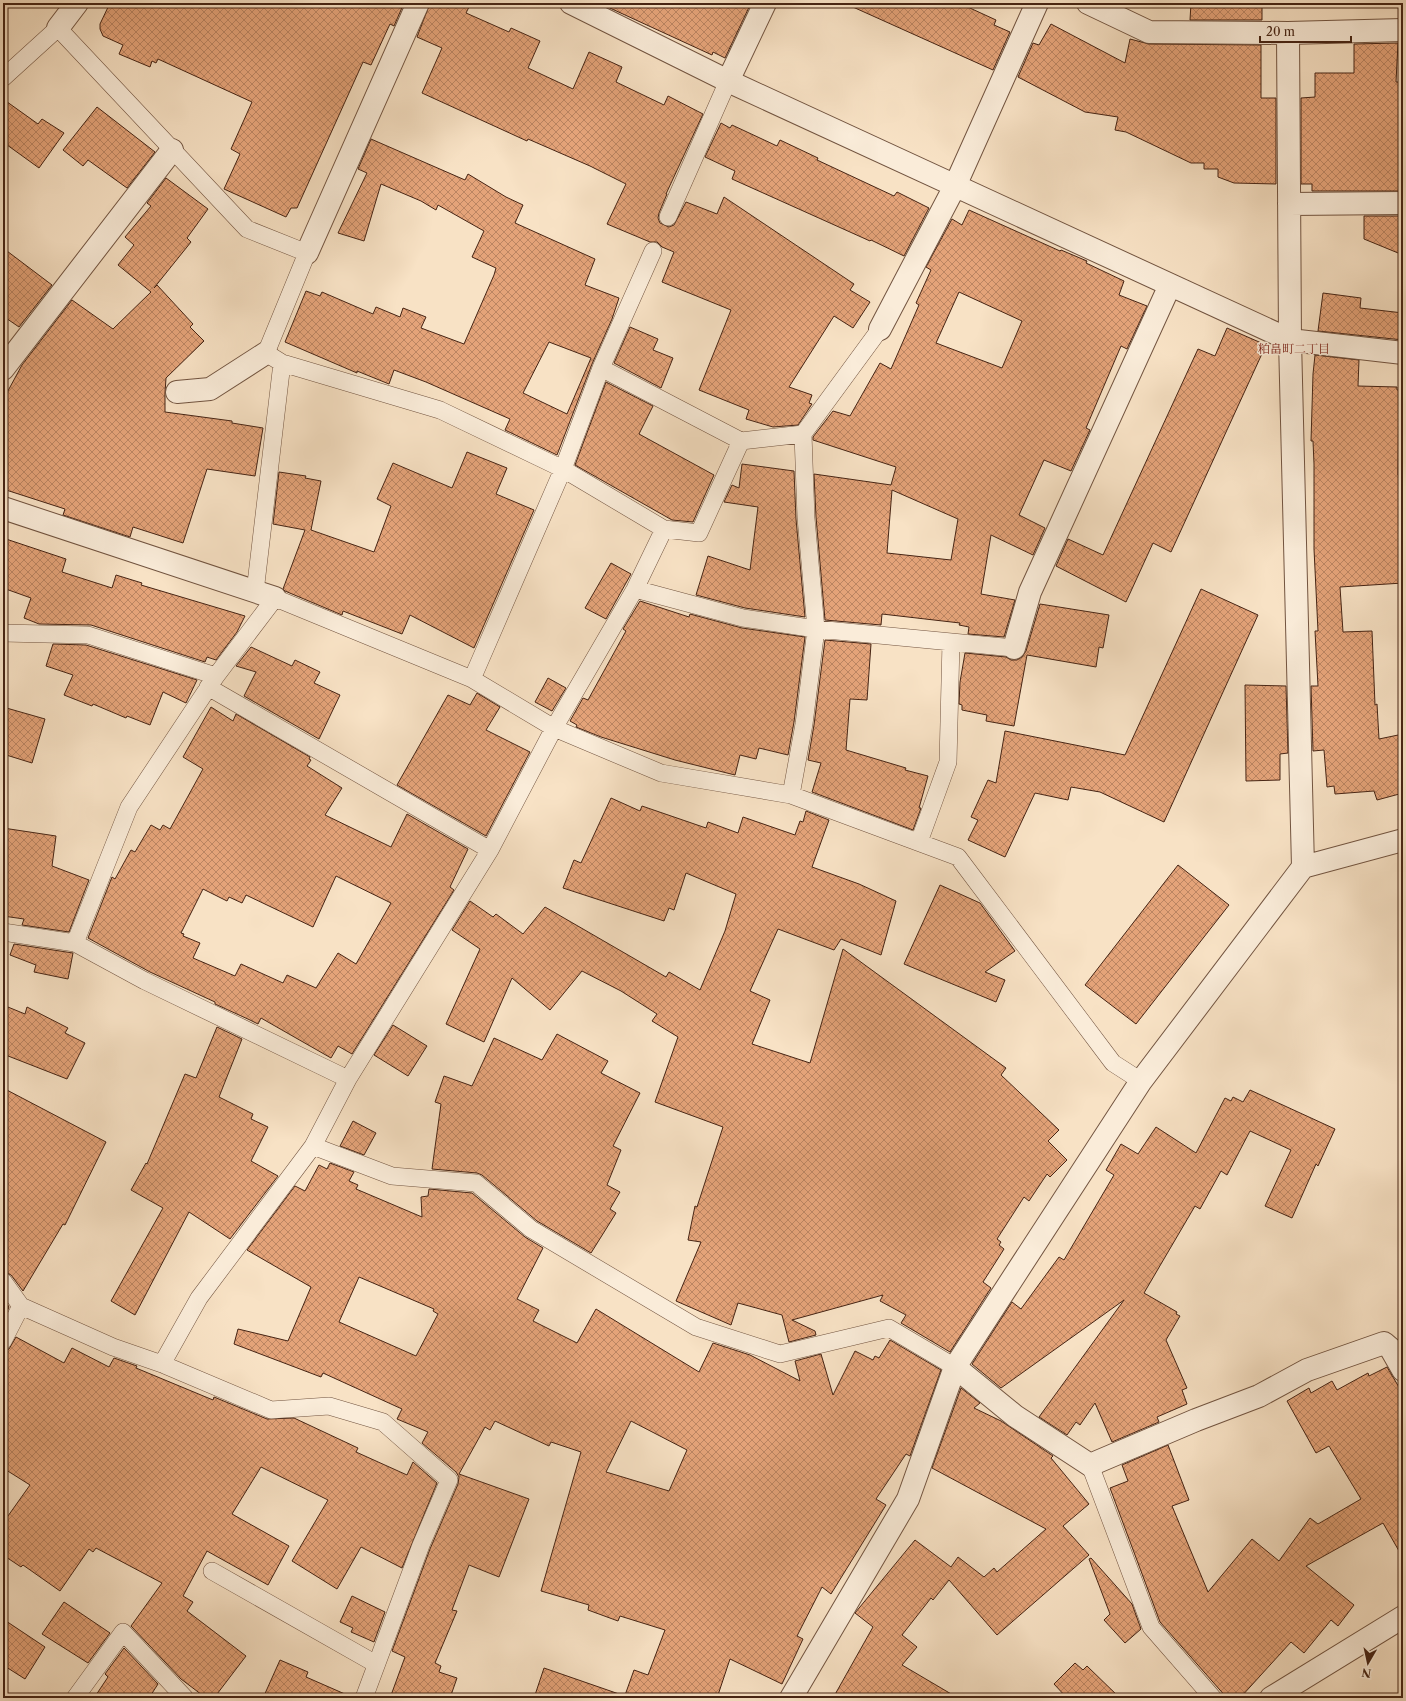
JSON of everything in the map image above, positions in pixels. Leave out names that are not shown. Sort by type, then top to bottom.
[{"type":"street","points":[[58,28],[77,3]]},
{"type":"street","points":[[308,253],[418,3]]},
{"type":"street","points":[[570,3],[728,81],[1290,340],[1403,353]]},
{"type":"street","points":[[728,81],[765,3]]},
{"type":"street","points":[[880,329],[955,186],[1037,3]]},
{"type":"street","points":[[1088,3],[1149,32],[1288,33],[1403,30]]},
{"type":"street","points":[[1288,33],[1290,340],[1303,867]]},
{"type":"street","points":[[3,369],[172,150]]},
{"type":"street","points":[[1289,204],[1403,203]]},
{"type":"street","points":[[1014,648],[1030,592],[1170,285]]},
{"type":"street","points":[[177,392],[210,389],[274,358]]},
{"type":"street","points":[[3,508],[275,598]]},
{"type":"street","points":[[796,1696],[908,1499],[955,1367],[1141,1081],[1303,867],[1403,840]]},
{"type":"street","points":[[955,1367],[1015,1416],[1090,1465],[1196,1420],[1259,1396],[1307,1370],[1384,1343],[1391,1349],[1403,1370]]},
{"type":"street","points":[[1271,1698],[1403,1617]]},
{"type":"lane","points":[[3,78],[58,28],[247,229],[308,253],[274,358],[255,592]]},
{"type":"lane","points":[[668,217],[728,81]]},
{"type":"lane","points":[[472,679],[562,469],[601,368],[653,251]]},
{"type":"lane","points":[[791,795],[804,724],[816,629],[806,518],[803,434],[880,329]]},
{"type":"lane","points":[[274,358],[440,410],[562,469],[664,529],[699,533],[741,440]]},
{"type":"lane","points":[[601,368],[741,440],[803,434]]},
{"type":"lane","points":[[162,1364],[198,1298],[313,1146],[348,1078],[490,850],[554,728],[635,589],[664,529]]},
{"type":"lane","points":[[635,589],[743,618],[816,629],[1014,648]]},
{"type":"lane","points":[[75,943],[129,807],[212,682],[275,598],[472,679],[554,728],[661,773],[791,795],[958,856],[1113,1063],[1141,1081]]},
{"type":"lane","points":[[3,633],[88,635],[212,682],[490,850]]},
{"type":"lane","points":[[919,842],[948,762],[951,642]]},
{"type":"lane","points":[[3,932],[75,943],[145,981],[348,1078]]},
{"type":"lane","points":[[313,1146],[392,1176],[476,1183],[531,1229],[696,1326],[780,1354],[889,1328],[955,1367]]},
{"type":"lane","points":[[3,1281],[21,1306],[113,1347],[162,1364],[271,1410],[329,1406],[383,1422],[449,1480],[421,1545],[364,1698]]},
{"type":"lane","points":[[3,1341],[21,1306]]},
{"type":"lane","points":[[1090,1465],[1151,1627],[1213,1698]]},
{"type":"lane","points":[[212,1570],[376,1664]]},
{"type":"lane","points":[[75,1698],[123,1632],[185,1698]]},
{"type":"building","points":[[110,3],[404,3],[394,26],[390,24],[371,65],[363,62],[297,208],[291,208],[286,217],[224,189],[240,154],[231,149],[252,102],[158,59],[156,63],[152,61],[150,67],[119,54],[123,45],[103,36],[100,29],[100,24]]},
{"type":"building","points":[[430,3],[471,3],[466,13],[509,32],[511,28],[540,41],[528,68],[573,89],[589,52],[622,67],[616,82],[664,105],[668,96],[703,114],[666,194],[659,213],[658,218],[660,223],[669,227],[674,225],[686,202],[717,214],[724,197],[854,284],[850,290],[870,302],[853,328],[834,316],[789,387],[812,395],[809,403],[812,404],[798,425],[773,427],[746,419],[749,410],[699,390],[731,310],[662,282],[674,252],[662,247],[657,242],[650,242],[607,224],[626,184],[590,166],[528,139],[527,141],[422,93],[442,48],[417,37]]},
{"type":"building","points":[[599,3],[751,3],[725,58],[713,52],[712,55]]},
{"type":"building","points":[[844,3],[959,3],[996,20],[994,25],[1010,32],[993,70]]},
{"type":"building","points":[[1191,3],[1262,3],[1262,20],[1190,20]]},
{"type":"building","points":[[1051,24],[1125,63],[1130,39],[1149,44],[1261,45],[1261,98],[1276,98],[1276,184],[1234,183],[1218,177],[1218,169],[1204,169],[1204,163],[1191,163],[1126,132],[1115,130],[1118,117],[1085,112],[1018,77],[1033,43],[1039,45]]},
{"type":"building","points":[[1398,43],[1396,82],[1403,82],[1403,191],[1312,191],[1312,184],[1301,184],[1301,98],[1315,97],[1315,73],[1354,73],[1354,44]]},
{"type":"building","points":[[3,99],[38,124],[42,119],[64,133],[39,168],[3,142]]},
{"type":"building","points":[[97,107],[155,152],[127,188],[88,160],[83,166],[63,150]]},
{"type":"building","points":[[721,123],[730,128],[732,125],[777,146],[780,140],[818,158],[817,160],[894,196],[897,192],[929,208],[904,256],[732,179],[735,171],[705,157]]},
{"type":"building","points":[[371,139],[465,180],[468,174],[506,197],[523,205],[515,223],[595,259],[585,285],[619,298],[612,319],[592,364],[557,455],[505,430],[510,419],[426,382],[394,370],[389,384],[357,371],[357,373],[285,342],[306,291],[320,296],[322,292],[373,314],[376,307],[400,317],[403,308],[426,317],[421,328],[464,344],[494,275],[496,268],[472,257],[484,231],[438,205],[436,210],[421,201],[381,184],[364,241],[338,233],[367,173],[358,169]],"holes":[[[549,342],[591,358],[567,414],[523,393]]]},
{"type":"building","points":[[166,178],[208,209],[187,238],[191,242],[154,288],[157,285],[193,324],[190,327],[204,341],[166,378],[165,412],[232,421],[232,423],[263,428],[255,476],[207,469],[183,543],[133,527],[130,537],[63,515],[65,509],[3,489],[3,400],[22,365],[72,300],[113,329],[151,292],[118,265],[134,245],[125,237],[151,206],[147,203]]},
{"type":"building","points":[[969,210],[1060,251],[1061,250],[1087,261],[1086,263],[1124,281],[1119,295],[1147,306],[1127,349],[1121,346],[1086,428],[1090,430],[1071,471],[1044,460],[1019,515],[1045,528],[1033,555],[991,535],[981,594],[1015,600],[1004,637],[968,634],[969,627],[959,625],[960,623],[882,614],[881,625],[825,620],[816,517],[814,474],[891,485],[896,467],[813,440],[813,437],[833,411],[850,416],[880,363],[891,369],[919,305],[916,303],[931,270],[926,267],[952,219],[962,225]],"holes":[[[959,292],[1022,321],[1002,368],[936,343]],[[892,490],[958,519],[951,560],[887,553]]]},
{"type":"building","points":[[1364,216],[1403,216],[1403,255],[1364,239]]},
{"type":"building","points":[[3,248],[52,285],[19,327],[3,316]]},
{"type":"building","points":[[1323,293],[1361,298],[1360,308],[1403,313],[1403,340],[1318,331]]},
{"type":"building","points":[[630,327],[658,339],[653,350],[673,358],[661,388],[614,363]]},
{"type":"building","points":[[1227,328],[1266,345],[1171,552],[1153,543],[1126,602],[1056,566],[1068,539],[1103,555],[1198,349],[1215,356]]},
{"type":"building","points":[[1315,355],[1359,360],[1358,386],[1397,387],[1397,390],[1399,390],[1398,475],[1403,475],[1403,583],[1340,587],[1343,632],[1372,631],[1375,705],[1377,704],[1379,739],[1403,734],[1403,793],[1377,800],[1374,791],[1335,794],[1334,786],[1327,787],[1324,750],[1313,751],[1311,686],[1318,686],[1315,631],[1318,631],[1314,549],[1314,464],[1313,441],[1311,441]]},
{"type":"building","points":[[606,382],[653,406],[639,434],[714,475],[693,522],[672,520],[575,465]]},
{"type":"building","points":[[467,452],[507,468],[496,494],[534,510],[474,648],[410,615],[402,634],[343,611],[342,615],[283,589],[305,530],[273,524],[279,472],[306,476],[305,478],[321,481],[311,530],[374,552],[391,506],[377,499],[393,463],[452,488]]},
{"type":"building","points":[[742,464],[794,471],[796,519],[805,617],[745,608],[696,595],[708,556],[750,570],[758,507],[724,502],[732,485],[739,488]]},
{"type":"building","points":[[3,538],[66,559],[62,572],[112,588],[116,575],[142,583],[141,585],[245,616],[237,632],[216,660],[207,657],[205,662],[91,625],[39,624],[24,618],[31,598],[3,588]]},
{"type":"building","points":[[611,563],[631,574],[606,619],[585,608]]},
{"type":"building","points":[[1201,589],[1258,615],[1164,822],[1100,792],[1071,787],[1068,800],[1035,793],[1005,857],[968,840],[978,820],[971,817],[988,780],[996,783],[1005,731],[1125,755]]},
{"type":"building","points":[[640,601],[689,617],[690,614],[742,628],[805,637],[794,722],[788,755],[759,748],[756,759],[740,755],[735,775],[675,760],[601,737],[576,727],[577,725],[570,721],[583,698],[588,700],[626,631],[623,629]]},
{"type":"building","points":[[1040,604],[1109,615],[1103,648],[1099,647],[1096,667],[1027,655],[1014,726],[986,721],[987,715],[962,710],[962,705],[959,704],[960,682],[965,653],[1006,657],[1011,660],[1017,660],[1022,657],[1026,651]]},
{"type":"building","points":[[825,640],[871,644],[867,700],[850,699],[846,750],[906,768],[905,770],[928,776],[919,808],[921,808],[913,830],[812,792],[821,763],[808,760]]},
{"type":"building","points":[[53,644],[86,645],[197,680],[186,703],[163,692],[150,725],[127,716],[126,718],[93,704],[92,706],[64,695],[73,675],[46,666]]},
{"type":"building","points":[[251,647],[292,666],[295,660],[320,672],[314,683],[340,695],[319,739],[244,696],[256,672],[236,666]]},
{"type":"building","points":[[548,678],[566,688],[552,711],[535,702]]},
{"type":"building","points":[[1245,685],[1286,686],[1288,753],[1280,754],[1280,780],[1246,781]]},
{"type":"building","points":[[477,693],[500,707],[486,730],[530,752],[486,836],[397,785],[448,695],[470,705]]},
{"type":"building","points":[[3,707],[45,719],[32,763],[3,754]]},
{"type":"building","points":[[211,707],[233,721],[236,714],[310,757],[309,759],[311,760],[307,766],[342,788],[325,815],[391,847],[407,814],[468,849],[450,887],[454,890],[352,1054],[338,1046],[331,1058],[261,1018],[258,1024],[150,972],[88,938],[112,877],[115,879],[131,850],[135,852],[151,825],[160,830],[163,825],[170,829],[203,769],[183,757]],"holes":[[[336,876],[391,903],[356,964],[338,953],[316,988],[287,975],[283,983],[241,964],[235,976],[193,958],[200,943],[183,936],[184,934],[181,933],[203,889],[227,901],[229,897],[242,903],[246,895],[313,927]]]},
{"type":"building","points":[[611,798],[640,811],[642,806],[706,828],[708,822],[738,833],[743,817],[795,835],[800,821],[803,822],[806,811],[829,820],[812,867],[859,884],[896,901],[881,955],[841,939],[834,950],[778,929],[750,991],[770,1000],[752,1044],[810,1063],[843,949],[1006,1068],[1001,1075],[1059,1130],[1048,1141],[1067,1160],[1050,1177],[1047,1174],[1029,1201],[1024,1197],[997,1239],[1001,1242],[999,1245],[1004,1249],[983,1282],[991,1288],[950,1352],[901,1323],[906,1315],[880,1301],[883,1295],[792,1320],[815,1331],[816,1335],[789,1342],[782,1315],[738,1303],[731,1325],[676,1301],[701,1242],[688,1240],[695,1206],[697,1207],[723,1127],[655,1102],[678,1037],[652,1021],[657,1014],[621,991],[582,971],[550,1010],[512,978],[484,1042],[446,1024],[480,949],[452,930],[470,901],[493,917],[496,914],[523,934],[545,907],[666,977],[669,972],[700,990],[725,931],[736,894],[686,873],[674,910],[669,908],[664,921],[563,888],[574,860],[581,863]]},
{"type":"building","points":[[3,828],[56,836],[52,866],[89,880],[69,932],[22,925],[24,919],[3,916]]},
{"type":"building","points":[[1178,865],[1229,905],[1136,1024],[1085,985]]},
{"type":"building","points":[[940,885],[980,903],[1015,951],[985,972],[1005,980],[996,1002],[904,964]]},
{"type":"building","points":[[14,944],[73,953],[68,979],[34,972],[36,965],[10,955]]},
{"type":"building","points":[[3,1005],[25,1014],[27,1007],[68,1028],[65,1033],[85,1043],[67,1079],[3,1054]]},
{"type":"building","points":[[393,1025],[427,1046],[408,1076],[374,1055]]},
{"type":"building","points":[[217,1027],[242,1039],[219,1097],[253,1114],[251,1119],[268,1127],[251,1161],[278,1176],[230,1239],[189,1212],[135,1315],[111,1301],[163,1208],[131,1190],[146,1163],[147,1164],[185,1074],[196,1078]]},
{"type":"building","points":[[557,1034],[608,1061],[601,1073],[640,1093],[613,1146],[621,1150],[607,1185],[620,1192],[610,1209],[616,1213],[591,1253],[537,1221],[482,1175],[477,1173],[432,1169],[441,1104],[435,1102],[444,1076],[472,1086],[494,1038],[542,1060]]},
{"type":"building","points":[[3,1088],[106,1142],[65,1225],[63,1224],[23,1291],[11,1275],[3,1271]]},
{"type":"building","points":[[1250,1090],[1335,1129],[1318,1166],[1316,1164],[1292,1218],[1265,1206],[1291,1150],[1250,1131],[1227,1175],[1221,1171],[1200,1209],[1195,1206],[1144,1293],[1177,1312],[1176,1314],[1180,1316],[1166,1340],[1187,1388],[1182,1390],[1187,1404],[1157,1417],[1159,1422],[1112,1442],[1095,1403],[1080,1425],[1076,1422],[1067,1435],[1039,1417],[1124,1300],[1001,1388],[972,1364],[1012,1302],[1021,1309],[1059,1257],[1064,1260],[1114,1175],[1106,1170],[1121,1144],[1138,1154],[1156,1127],[1196,1153],[1225,1098],[1231,1101],[1233,1097],[1243,1102]]},
{"type":"building","points":[[353,1121],[376,1133],[364,1155],[340,1146]]},
{"type":"building","points":[[330,1163],[354,1172],[349,1181],[358,1185],[356,1189],[422,1217],[421,1197],[428,1196],[429,1189],[472,1193],[525,1237],[543,1248],[517,1299],[539,1310],[533,1321],[577,1343],[596,1309],[699,1372],[713,1343],[750,1355],[800,1381],[795,1361],[821,1354],[833,1395],[855,1351],[873,1360],[875,1356],[879,1358],[890,1340],[941,1370],[910,1456],[906,1454],[876,1499],[886,1505],[831,1594],[822,1587],[797,1636],[803,1639],[782,1684],[730,1659],[717,1698],[624,1698],[634,1670],[648,1675],[665,1630],[620,1616],[618,1621],[588,1610],[589,1605],[541,1591],[581,1452],[551,1442],[549,1446],[495,1421],[490,1430],[485,1427],[459,1474],[529,1499],[499,1577],[469,1565],[452,1610],[457,1611],[435,1663],[441,1666],[439,1672],[457,1678],[450,1698],[390,1698],[405,1657],[392,1651],[430,1549],[458,1484],[459,1477],[456,1472],[422,1443],[428,1432],[397,1419],[402,1409],[323,1373],[321,1377],[234,1344],[238,1329],[288,1341],[311,1287],[247,1250],[295,1186],[305,1191],[319,1165],[327,1169]],"holes":[[[359,1277],[434,1309],[433,1311],[438,1314],[416,1356],[339,1322]],[[631,1421],[687,1450],[669,1491],[606,1472]]]},
{"type":"building","points":[[3,1298],[9,1307],[3,1319]]},
{"type":"building","points":[[16,1337],[64,1363],[72,1348],[109,1367],[114,1358],[137,1366],[136,1368],[213,1400],[214,1397],[267,1419],[294,1418],[358,1448],[356,1452],[407,1475],[413,1462],[437,1483],[402,1568],[361,1547],[337,1589],[292,1561],[328,1500],[261,1467],[232,1514],[289,1546],[268,1585],[207,1551],[183,1596],[193,1602],[187,1611],[246,1656],[214,1698],[206,1698],[181,1679],[131,1626],[162,1583],[96,1548],[93,1552],[89,1549],[60,1591],[23,1565],[21,1567],[3,1555],[3,1523],[30,1485],[3,1468],[3,1351],[9,1349]]},
{"type":"building","points":[[1387,1367],[1403,1394],[1403,1558],[1383,1523],[1306,1566],[1354,1605],[1338,1626],[1331,1620],[1304,1653],[1291,1642],[1240,1698],[1227,1698],[1160,1622],[1110,1488],[1128,1481],[1122,1465],[1168,1445],[1189,1500],[1172,1506],[1208,1592],[1252,1539],[1279,1561],[1310,1518],[1318,1524],[1361,1499],[1329,1446],[1316,1453],[1287,1401],[1309,1388],[1311,1393],[1332,1381],[1337,1390],[1368,1373],[1369,1376]]},
{"type":"building","points":[[961,1388],[980,1403],[974,1408],[1001,1421],[1053,1456],[1051,1458],[1089,1504],[1063,1526],[1089,1555],[997,1635],[949,1580],[933,1600],[931,1598],[902,1635],[917,1647],[902,1665],[958,1698],[833,1698],[873,1627],[855,1613],[915,1540],[951,1567],[958,1557],[984,1577],[994,1568],[997,1572],[1046,1529],[932,1468]]},
{"type":"building","points":[[1091,1558],[1132,1604],[1141,1629],[1125,1643],[1104,1620],[1110,1614],[1089,1559]]},
{"type":"building","points":[[352,1596],[385,1612],[374,1642],[351,1632],[353,1628],[340,1622]]},
{"type":"building","points":[[64,1602],[110,1633],[88,1663],[42,1634]]},
{"type":"building","points":[[3,1619],[45,1647],[25,1679],[3,1665]]},
{"type":"building","points":[[124,1648],[158,1684],[149,1698],[94,1698],[108,1677],[105,1674]]},
{"type":"building","points":[[280,1660],[308,1672],[306,1677],[354,1698],[263,1698]]},
{"type":"building","points":[[1075,1663],[1083,1670],[1087,1666],[1120,1698],[1067,1698],[1054,1684]]},
{"type":"building","points":[[544,1668],[619,1694],[619,1698],[534,1698]]},
{"type":"district","name":"粕畠町二丁目","points":[[1294,348]]}]
